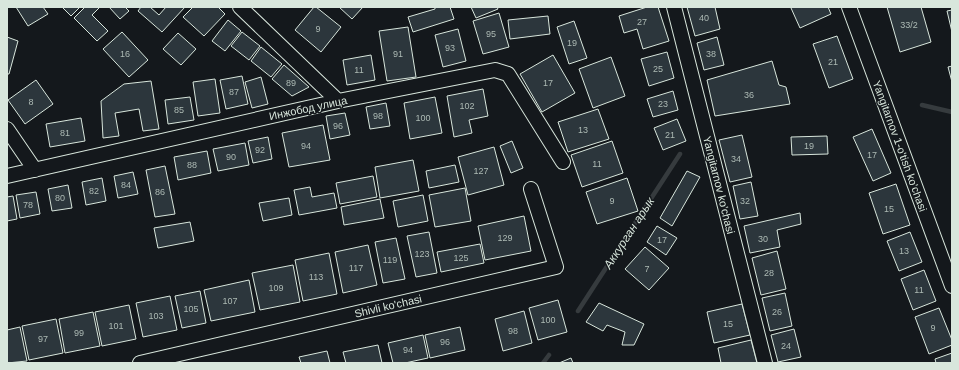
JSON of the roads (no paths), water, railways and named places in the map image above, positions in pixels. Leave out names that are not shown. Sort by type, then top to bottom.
[{"type":"street","points":[[240,7],[338,101]]},
{"type":"street","name":"Yangitarnov ko'chasi","points":[[674,7],[765,363]]},
{"type":"street","name":"Yangitarnov 1-o'tish ko'chasi","points":[[849,7],[952,286]]},
{"type":"street","name":"Инжобод улица","points":[[7,176],[338,101],[495,70],[508,74],[563,162]]},
{"type":"street","points":[[7,129],[35,170]]},
{"type":"street","name":"Shivli ko'chasi","points":[[140,363],[556,267],[531,189]]},
{"type":"waterway","name":"Аккурган арык","points":[[922,105],[952,112]]},
{"type":"waterway","name":"Аккурган арык","points":[[578,311],[680,154]]},
{"type":"waterway","name":"Аккурган арык","points":[[543,363],[549,355]]}]
